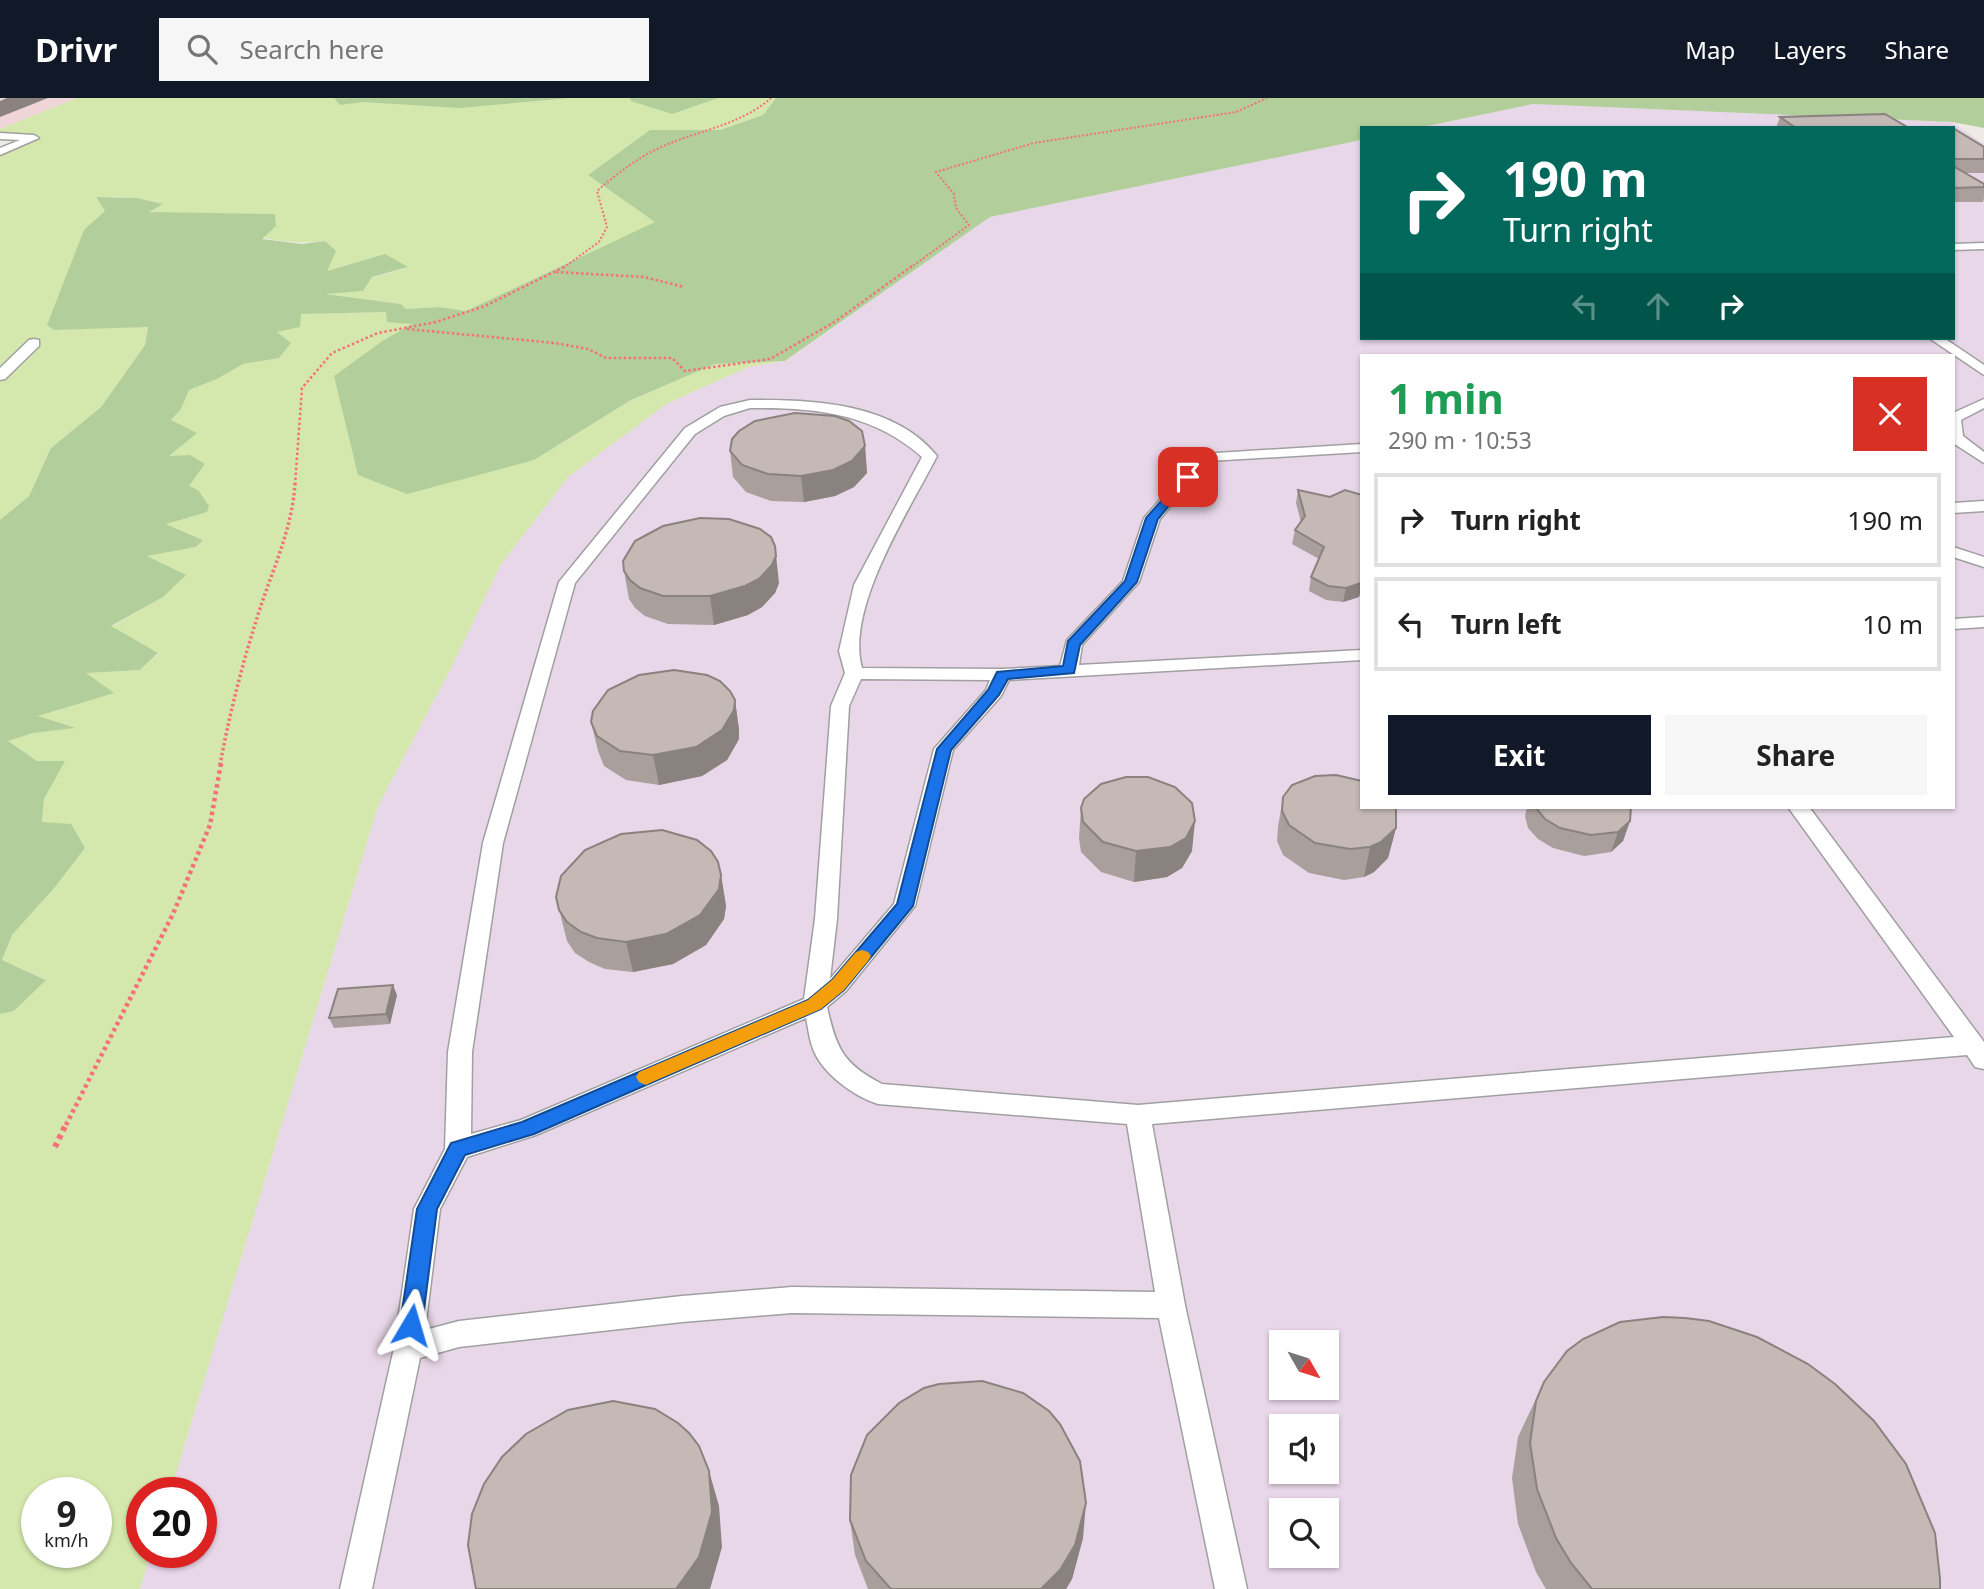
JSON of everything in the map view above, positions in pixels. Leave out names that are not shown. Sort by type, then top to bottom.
[{"type":"lane","points":[[0,135],[34,138],[0,152]]},
{"type":"lane","points":[[1955,247],[1984,246]]},
{"type":"lane","points":[[1939,340],[1984,371]]},
{"type":"lane","points":[[0,376],[34,343]]},
{"type":"lane","points":[[356,1589],[408,1348],[427,1209],[458,1149],[460,1052],[493,843],[567,582],[690,431],[712,416],[741,405],[784,403],[874,419],[912,439],[930,456],[862,584],[849,651],[854,673],[840,706],[826,919],[815,1004],[824,1047],[851,1080],[878,1094],[1138,1115],[1978,1053]]},
{"type":"lane","points":[[1955,418],[1984,403]]},
{"type":"lane","points":[[1955,437],[1984,459]]},
{"type":"lane","points":[[1069,670],[1073,644],[1131,582],[1152,518],[1205,457],[1360,447]]},
{"type":"lane","points":[[1955,508],[1984,506]]},
{"type":"lane","points":[[1955,553],[1984,562]]},
{"type":"lane","points":[[1955,624],[1984,622]]},
{"type":"lane","points":[[854,673],[1002,675],[1360,655]]},
{"type":"lane","points":[[458,1149],[527,1128],[815,1004],[838,985],[904,906],[944,749],[994,692],[1002,675]]},
{"type":"lane","points":[[1799,809],[1978,1053]]},
{"type":"lane","points":[[1138,1115],[1171,1305],[1231,1589]]},
{"type":"lane","points":[[408,1348],[459,1334],[682,1309],[792,1300],[1171,1305]]},
{"type":"path","points":[[55,1147],[173,914],[210,825],[223,750],[241,676],[257,617],[283,549],[294,502],[302,388],[332,353],[378,333],[436,322],[485,306],[555,272],[599,242],[607,227],[597,191],[604,184],[652,151],[738,118],[766,104],[771,98]]},
{"type":"path","points":[[402,328],[555,343],[588,349],[606,358],[672,358],[685,371],[770,359],[836,321],[969,225],[956,208],[954,194],[936,172],[1034,143],[1236,112],[1262,103],[1267,98]]},
{"type":"path","points":[[555,272],[644,277],[684,287]]},
{"type":"shaded area","points":[[0,98],[77,98],[0,129]]},
{"type":"shaded area","points":[[1533,104],[1952,122],[1984,144],[1984,1589],[140,1589],[146,1568],[217,1568],[217,1477],[175,1477],[378,806],[450,670],[501,564],[569,476],[668,403],[749,367],[786,361],[990,217],[1360,140],[1360,340],[1955,340],[1955,126],[1428,126]]},
{"type":"green space","points":[[77,98],[776,98],[763,115],[720,130],[650,130],[588,175],[656,222],[466,311],[439,307],[406,309],[401,304],[318,293],[406,268],[385,254],[327,271],[325,241],[302,242],[257,236],[170,214],[147,211],[162,204],[154,202],[122,197],[97,198],[105,211],[54,330],[148,326],[145,345],[101,407],[51,448],[29,496],[0,520],[0,156],[42,137],[0,133],[0,129]]},
{"type":"green space","points":[[334,98],[570,98],[459,108],[363,102],[340,105]]},
{"type":"green space","points":[[630,98],[718,98],[672,114],[631,101]]},
{"type":"green space","points":[[776,98],[1984,98],[1984,128],[1952,122],[1533,104],[1428,126],[1360,126],[1360,140],[990,217],[785,361],[715,364],[631,400],[534,460],[407,494],[358,475],[334,376],[384,340],[412,324],[387,322],[386,312],[301,314],[300,327],[277,332],[291,343],[279,358],[243,364],[217,379],[189,390],[181,409],[171,420],[197,433],[169,456],[190,455],[205,464],[189,486],[198,490],[209,506],[207,512],[166,524],[203,540],[196,547],[147,556],[186,575],[163,597],[111,626],[158,653],[140,670],[86,673],[114,693],[38,716],[76,728],[33,733],[8,741],[37,761],[65,761],[44,799],[42,822],[71,824],[85,848],[12,935],[2,960],[46,980],[14,1011],[0,1014],[0,520],[29,496],[51,448],[101,407],[145,345],[148,327],[54,330],[47,325],[84,230],[105,211],[96,197],[137,198],[163,204],[149,212],[275,214],[276,226],[262,239],[302,244],[325,241],[336,251],[327,271],[385,254],[408,267],[372,277],[363,291],[325,294],[401,304],[406,309],[439,307],[466,311],[655,222],[588,175],[650,130],[720,130],[763,115]]},
{"type":"green space","points":[[386,312],[414,324],[384,340],[534,460],[631,400],[715,364],[785,361],[749,367],[668,403],[569,476],[501,564],[450,670],[378,806],[175,1477],[126,1477],[126,1568],[146,1568],[140,1589],[0,1589],[0,1014],[15,1011],[45,979],[2,960],[12,935],[85,848],[42,823],[44,799],[37,761],[8,741],[33,733],[74,728],[37,716],[113,693],[84,673],[140,670],[158,654],[111,627],[163,597],[185,575],[146,556],[196,547],[202,539],[164,523],[207,512],[189,486],[205,464],[168,456],[196,433],[171,420],[181,409],[189,390],[217,379],[243,364],[279,358],[276,332],[300,314]]},
{"type":"building","points":[[1885,114],[1906,126],[1793,126],[1780,117]]},
{"type":"building","points":[[1955,129],[1984,147],[1984,159],[1955,159]]},
{"type":"building","points":[[1955,167],[1984,184],[1984,187],[1955,188]]},
{"type":"building","points":[[795,413],[835,416],[849,421],[862,431],[865,446],[852,461],[833,470],[801,476],[768,474],[742,465],[730,451],[732,439],[755,421]]},
{"type":"building","points":[[1298,490],[1330,497],[1345,490],[1360,494],[1360,583],[1346,588],[1328,586],[1311,577],[1324,547],[1295,530],[1305,516]]},
{"type":"building","points":[[700,518],[729,519],[760,529],[771,537],[775,546],[776,556],[772,565],[759,579],[745,586],[710,596],[663,596],[640,588],[630,580],[624,571],[623,561],[635,541],[663,526]]},
{"type":"building","points":[[674,670],[707,675],[720,681],[730,691],[735,700],[734,710],[722,730],[696,747],[653,755],[620,751],[597,736],[591,722],[593,711],[608,690],[639,675]]},
{"type":"building","points":[[1336,775],[1360,781],[1360,809],[1395,809],[1396,828],[1381,842],[1370,847],[1350,849],[1315,843],[1289,825],[1282,811],[1283,797],[1292,785],[1315,776]]},
{"type":"building","points":[[1126,777],[1148,777],[1175,787],[1192,803],[1195,821],[1186,838],[1170,847],[1136,851],[1103,842],[1083,822],[1081,808],[1084,799],[1101,784]]},
{"type":"building","points":[[1537,809],[1631,809],[1630,821],[1618,832],[1591,835],[1560,828],[1545,819]]},
{"type":"building","points":[[662,830],[697,840],[711,851],[718,862],[721,875],[719,889],[700,915],[666,934],[626,942],[597,938],[581,932],[567,922],[559,910],[556,897],[561,876],[585,850],[621,834]]},
{"type":"building","points":[[393,985],[386,1014],[329,1018],[338,989]]},
{"type":"building","points":[[1663,1317],[1709,1321],[1757,1337],[1808,1364],[1835,1384],[1874,1421],[1906,1464],[1935,1533],[1940,1589],[1592,1589],[1571,1563],[1556,1538],[1537,1489],[1530,1443],[1536,1401],[1544,1382],[1567,1351],[1583,1339],[1620,1322]]},
{"type":"building","points":[[982,1381],[1023,1393],[1049,1411],[1060,1424],[1080,1461],[1086,1503],[1075,1545],[1060,1570],[1041,1589],[891,1589],[866,1561],[850,1520],[851,1475],[867,1435],[899,1403],[924,1388],[939,1384]]},
{"type":"building","points":[[613,1401],[655,1409],[678,1423],[699,1446],[709,1471],[712,1512],[699,1557],[676,1589],[476,1589],[468,1545],[472,1514],[484,1484],[502,1457],[526,1434],[568,1410]]},
{"type":"slow traffic","points":[[646,1077],[815,1004],[838,985],[862,956]]},
{"type":"route","points":[[411,1325],[427,1209],[458,1149],[527,1128],[695,1056],[815,1004],[838,985],[904,906],[944,749],[994,692],[1002,675],[1069,670],[1073,644],[1131,582],[1152,518],[1188,477]]}]
